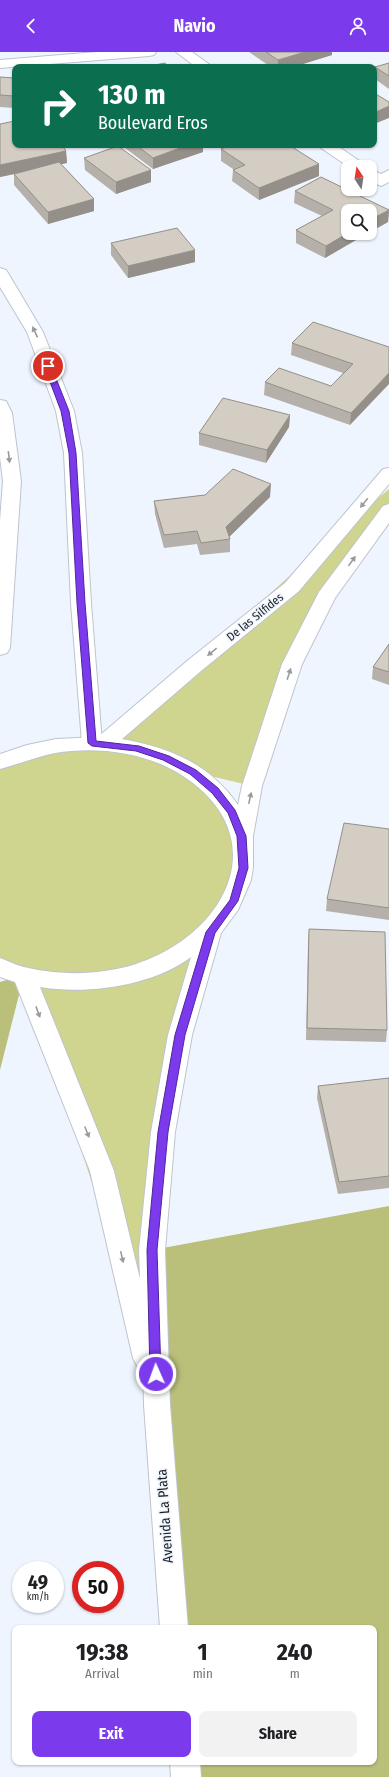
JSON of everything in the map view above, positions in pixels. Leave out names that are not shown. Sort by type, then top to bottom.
[{"type":"main road","points":[[0,64],[149,52]]},
{"type":"main road","points":[[183,52],[201,64]]},
{"type":"main road","points":[[331,148],[349,160]]},
{"type":"main road","points":[[0,273],[35,332],[65,411],[73,453],[81,603],[98,743]]},
{"type":"main road","points":[[0,405],[3,413],[12,481],[0,648]]},
{"type":"main road","name":"De las Sílfides","points":[[98,743],[292,587],[389,473]]},
{"type":"main road","points":[[7,971],[75,982],[127,976],[174,958],[210,932],[234,901],[244,868],[242,836],[252,786],[292,664],[326,596],[389,510]]},
{"type":"main road","points":[[0,762],[37,749],[64,744],[98,743],[136,748],[166,758],[193,772],[215,790],[232,812],[242,836]]},
{"type":"main road","points":[[157,1405],[152,1250],[163,1132],[180,1035],[210,932]]},
{"type":"main road","points":[[7,971],[41,1021],[102,1171],[157,1405]]},
{"type":"main road","name":"Avenida La Plata","points":[[157,1405],[174,1625]]},
{"type":"main road","points":[[185,1765],[186,1777]]},
{"type":"green space","points":[[389,489],[389,510],[326,596],[252,786],[194,772],[228,825],[233,845],[232,871],[226,896],[210,932],[139,1327],[24,975],[0,970],[0,763],[104,743],[346,525]]},
{"type":"green space","points":[[24,975],[0,1070],[0,982]]},
{"type":"green space","points":[[389,1206],[389,1777],[191,1777],[189,1765],[377,1765],[377,1625],[177,1625],[152,1250]]},
{"type":"building","points":[[266,52],[305,52],[278,60]]},
{"type":"building","points":[[389,63],[389,76],[377,68],[377,66]]},
{"type":"building","points":[[0,77],[12,78],[12,96],[0,95]]},
{"type":"building","points":[[377,95],[389,102],[389,106],[377,112]]},
{"type":"building","points":[[12,122],[12,148],[64,148],[66,151],[0,165],[0,124]]},
{"type":"building","points":[[112,148],[121,148],[151,170],[116,182],[84,158]]},
{"type":"building","points":[[140,148],[180,148],[153,158]]},
{"type":"building","points":[[294,148],[319,164],[259,188],[233,170],[245,165],[221,149]]},
{"type":"building","points":[[59,162],[94,199],[48,212],[14,174]]},
{"type":"building","points":[[321,177],[341,187],[341,196],[360,196],[377,204],[341,204],[341,237],[326,246],[296,230],[333,210],[295,191]]},
{"type":"building","points":[[377,204],[389,210],[377,216]]},
{"type":"building","points":[[177,228],[195,250],[128,266],[111,243]]},
{"type":"building","points":[[313,322],[389,347],[389,373],[351,413],[265,382],[279,368],[331,386],[353,364],[292,343]]},
{"type":"building","points":[[223,398],[290,415],[267,450],[199,433]]},
{"type":"building","points":[[233,469],[271,484],[226,527],[230,539],[201,543],[197,531],[164,535],[154,501],[205,495]]},
{"type":"building","points":[[389,644],[389,672],[373,667]]},
{"type":"building","points":[[344,823],[389,829],[389,908],[327,899]]},
{"type":"building","points":[[309,929],[385,932],[387,1030],[307,1028]]},
{"type":"building","points":[[389,1078],[389,1176],[339,1182],[318,1086]]},
{"type":"route","points":[[48,366],[65,411],[73,453],[81,603],[92,743],[104,743],[136,748],[166,758],[193,772],[215,790],[232,812],[242,836],[244,868],[234,901],[210,932],[180,1035],[163,1132],[152,1250],[156,1374]]}]
